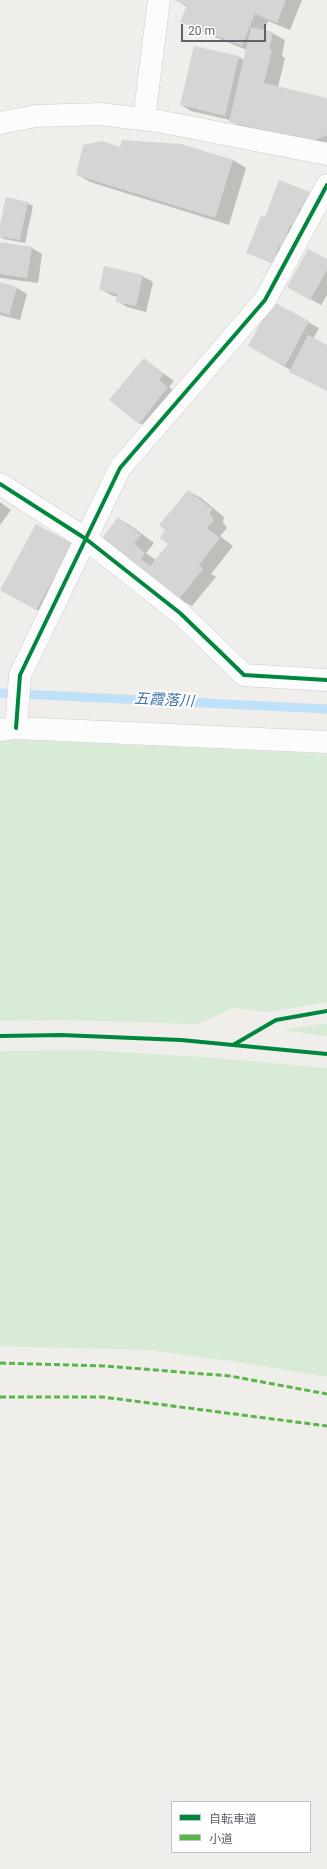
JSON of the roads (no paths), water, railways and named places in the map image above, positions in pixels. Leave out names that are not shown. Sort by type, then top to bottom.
[{"type":"street","points":[[144,119],[159,0]]},
{"type":"street","points":[[0,123],[36,116],[100,114],[144,119],[327,154]]},
{"type":"street","points":[[327,185],[265,300],[120,468],[20,675],[11,723],[327,742]]},
{"type":"street","points":[[0,484],[86,539],[180,613],[244,675],[327,680]]},
{"type":"waterway","name":"五霞落川","points":[[0,693],[327,709]]}]
